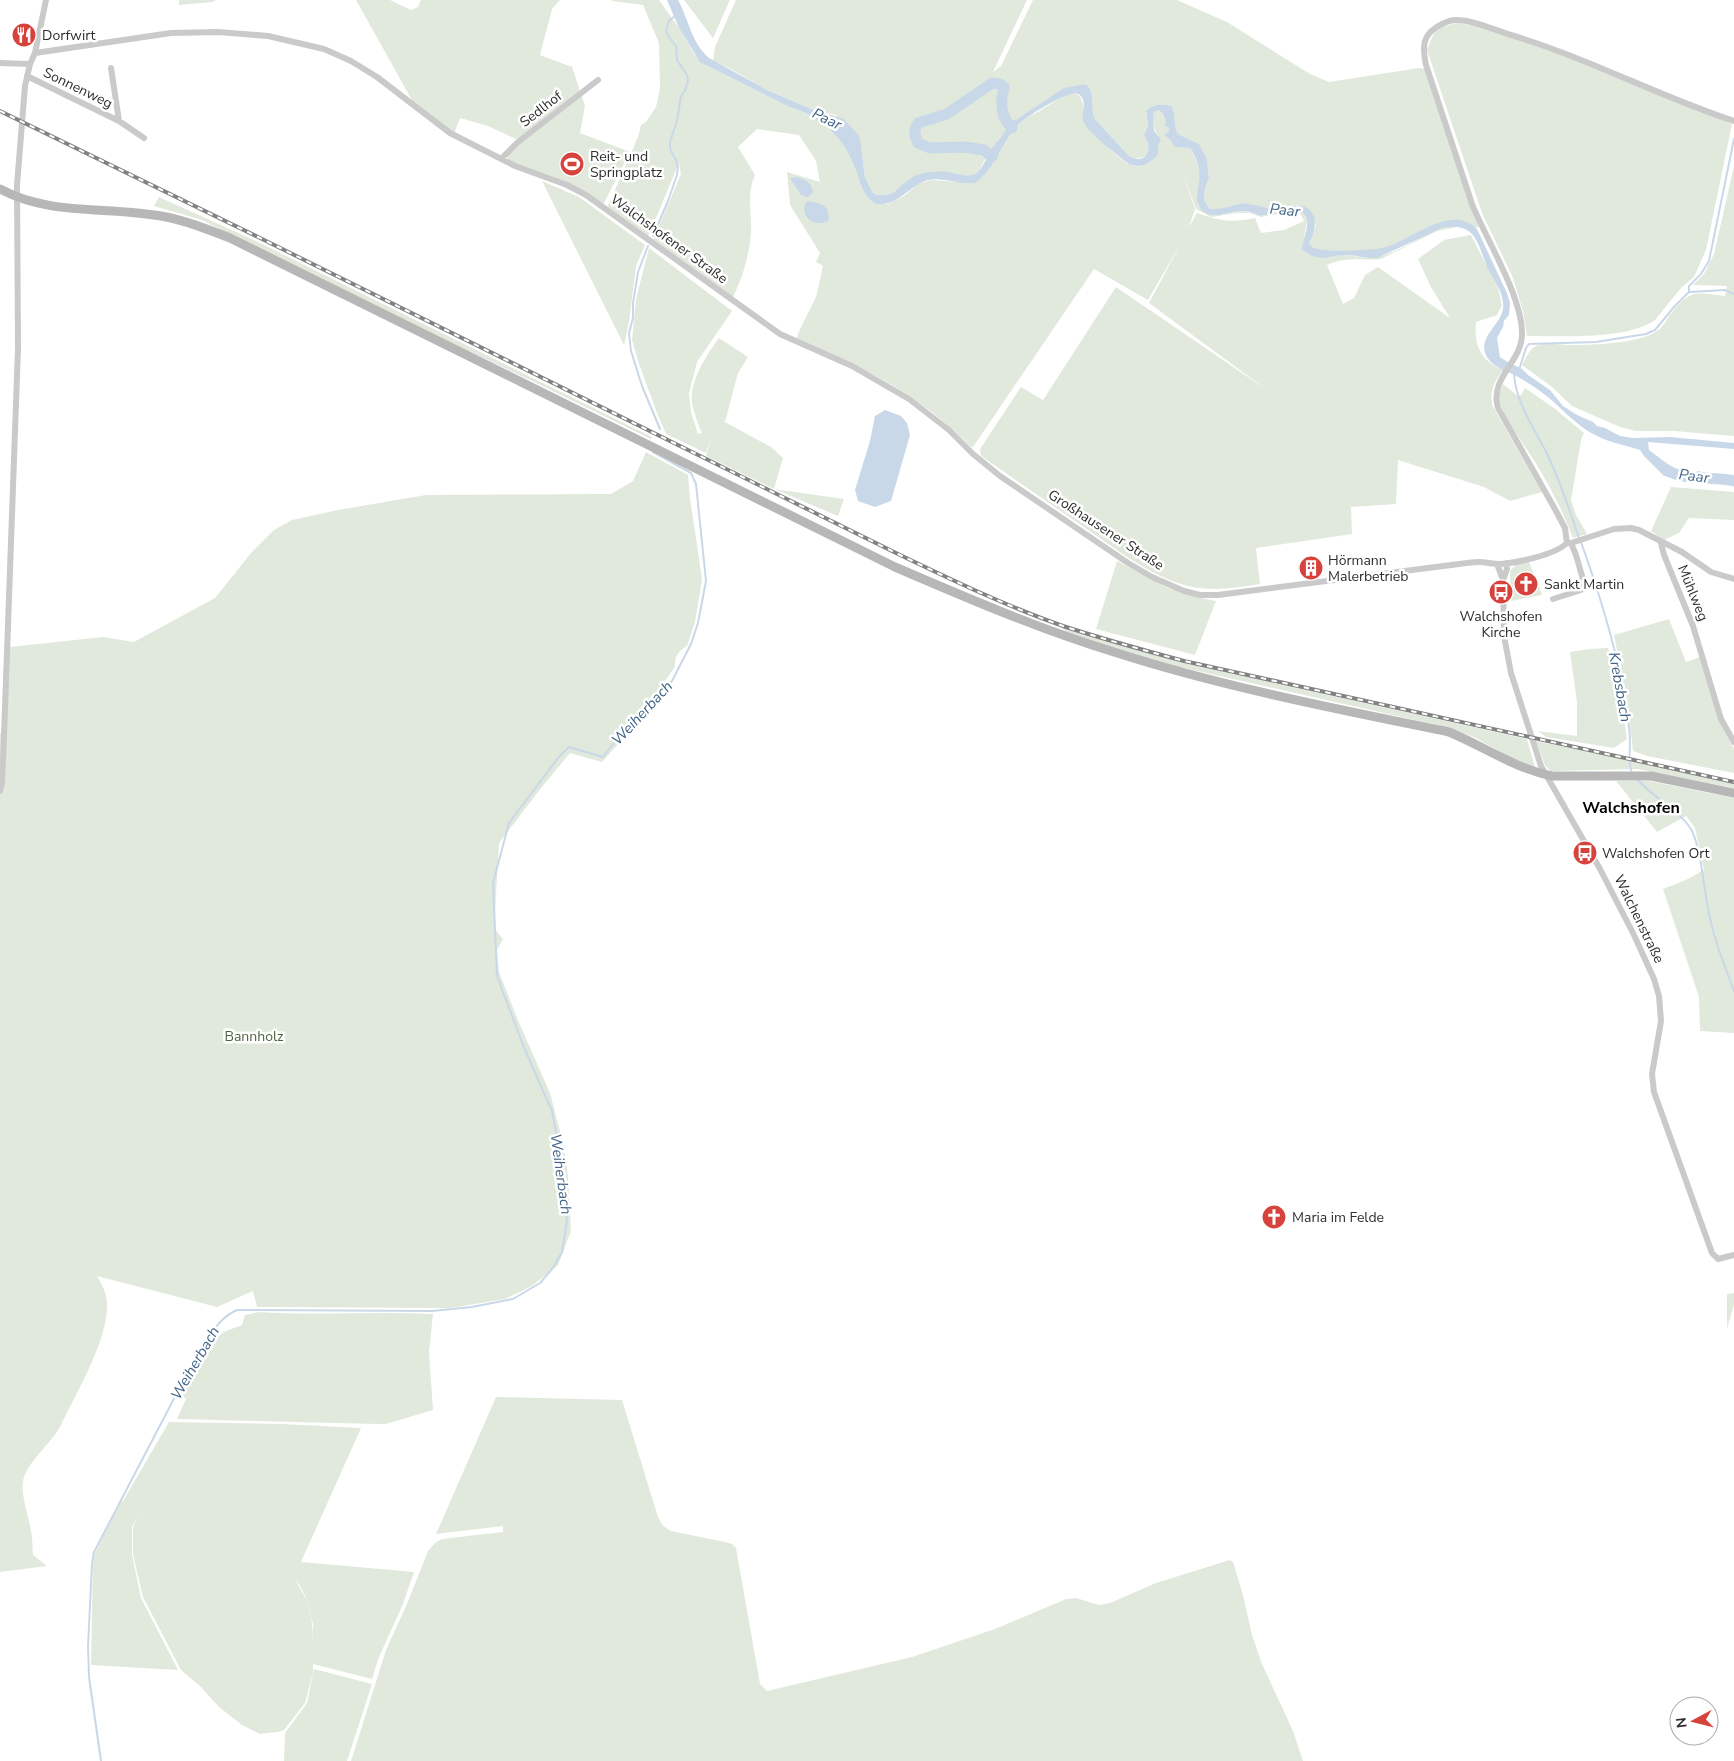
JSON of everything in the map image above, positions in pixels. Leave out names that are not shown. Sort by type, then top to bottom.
[{"type":"street","points":[[0,791],[4,736],[18,348],[17,196],[27,76],[35,53],[46,0]]},
{"type":"street","points":[[1553,599],[1581,590],[1584,587],[1584,583],[1576,554],[1565,528],[1498,408],[1495,395],[1501,378],[1514,360],[1522,342],[1519,312],[1507,278],[1472,204],[1426,65],[1423,51],[1425,39],[1430,33],[1446,22],[1455,20],[1469,22],[1526,39],[1582,59],[1698,109],[1734,121]]},
{"type":"street","name":"Walchshofener Straße","points":[[35,53],[171,33],[218,32],[268,36],[324,49],[351,61],[377,77],[450,133],[501,159],[567,185],[586,195],[767,325],[796,342]]},
{"type":"street","points":[[38,39],[49,51]]},
{"type":"street","points":[[0,63],[30,64]]},
{"type":"street","name":"Sonnenweg","points":[[112,68],[119,122]]},
{"type":"street","name":"Sonnenweg","points":[[27,76],[119,122],[144,138]]},
{"type":"street","name":"Sedlhof","points":[[501,159],[518,142],[598,80]]},
{"type":"street","points":[[0,189],[42,205],[160,216],[199,226],[230,238],[895,567],[1019,618],[1113,652],[1196,675],[1449,732],[1474,742],[1512,764],[1546,775],[1662,778],[1734,793]]},
{"type":"street","name":"Großhausener Straße","points":[[796,342],[852,366],[909,400],[949,430],[973,454],[1000,476],[1128,563],[1152,578],[1184,591],[1200,595],[1218,594],[1468,563],[1506,563]]},
{"type":"street","points":[[1506,563],[1538,556],[1571,542],[1614,529],[1631,528],[1639,530],[1687,555],[1711,572],[1734,579]]},
{"type":"street","name":"Mühlweg","points":[[1661,542],[1664,555],[1703,655],[1722,718],[1734,742]]},
{"type":"street","name":"Walchenstraße","points":[[1503,580],[1507,569],[1506,563]]},
{"type":"street","name":"Walchenstraße","points":[[1498,564],[1503,580],[1504,636],[1511,673],[1528,730],[1546,775],[1600,869],[1634,934],[1654,979],[1659,996],[1662,1021],[1652,1074],[1654,1092],[1712,1253],[1718,1259],[1734,1255]]},
{"type":"green space","points":[[179,0],[216,0],[213,2],[179,5]]},
{"type":"green space","points":[[356,0],[390,0],[411,10],[418,7],[421,0],[560,0],[552,9],[540,55],[572,67],[585,106],[580,133],[630,152],[603,205],[507,160],[509,153],[518,140],[488,126],[460,118],[454,134],[413,102]]},
{"type":"green space","points":[[659,0],[695,55],[708,66],[789,107],[812,116],[822,123],[831,130],[846,149],[865,193],[876,204],[888,204],[904,196],[918,184],[931,180],[975,183],[991,166],[1014,129],[1021,122],[1062,97],[1074,94],[1079,96],[1082,101],[1084,123],[1115,154],[1134,166],[1148,163],[1158,155],[1158,145],[1161,141],[1155,131],[1153,120],[1154,112],[1159,110],[1164,117],[1169,131],[1165,135],[1175,147],[1190,148],[1201,170],[1198,206],[1222,215],[1244,211],[1260,215],[1301,212],[1307,221],[1302,250],[1308,254],[1319,257],[1345,255],[1365,258],[1383,256],[1438,229],[1449,226],[1457,227],[1437,231],[1381,259],[1348,260],[1327,265],[1343,304],[1354,298],[1365,275],[1378,267],[1450,318],[1431,287],[1418,259],[1444,240],[1471,235],[1498,288],[1502,305],[1497,315],[1476,322],[1476,338],[1480,351],[1489,362],[1503,370],[1493,386],[1492,405],[1542,492],[1510,501],[1484,487],[1398,460],[1396,504],[1351,507],[1352,534],[1256,548],[1260,584],[1222,589],[1192,587],[1178,583],[1148,569],[1130,559],[981,456],[980,449],[1021,387],[1043,400],[1116,287],[1267,390],[1149,303],[1181,243],[1148,300],[1094,269],[973,447],[971,447],[931,411],[890,384],[845,361],[796,340],[816,297],[823,266],[816,262],[820,253],[790,205],[787,172],[820,182],[816,161],[799,135],[757,129],[738,147],[755,175],[750,196],[751,233],[749,250],[743,274],[733,297],[653,240],[681,174],[679,163],[648,237],[607,208],[638,137],[641,125],[646,122],[656,107],[660,89],[659,43],[643,5],[612,1]],"holes":[[[1182,171],[1196,209],[1211,217],[1239,213],[1250,213],[1261,217],[1300,213],[1304,221],[1284,230],[1261,233],[1255,218],[1226,220],[1212,218],[1197,213],[1189,227],[1195,209]]]},
{"type":"green space","points":[[684,0],[730,0],[713,38]]},
{"type":"green space","points":[[736,0],[1027,0],[993,72],[1001,66],[1033,0],[1177,0],[1227,22],[1310,74],[1329,82],[1419,68],[1426,69],[1479,227],[1475,228],[1466,222],[1456,220],[1432,226],[1380,249],[1350,251],[1314,248],[1309,243],[1316,225],[1298,205],[1270,208],[1241,204],[1216,210],[1210,209],[1204,200],[1205,188],[1209,178],[1207,160],[1199,144],[1178,134],[1172,106],[1158,105],[1146,111],[1149,153],[1145,157],[1139,158],[1129,156],[1091,113],[1092,106],[1085,84],[1064,89],[1017,119],[1010,121],[1007,130],[993,149],[989,151],[980,169],[975,174],[966,177],[951,173],[901,187],[886,196],[873,193],[865,177],[860,137],[835,115],[809,108],[767,90],[713,61],[715,47]]},
{"type":"green space","points":[[1458,23],[1482,27],[1581,62],[1732,124],[1706,250],[1694,277],[1681,288],[1655,320],[1628,331],[1611,334],[1593,336],[1527,336],[1523,311],[1513,278],[1482,213],[1427,50],[1432,37],[1438,30]]},
{"type":"green space","points":[[1734,166],[1734,436],[1674,431],[1636,431],[1620,427],[1572,406],[1552,387],[1522,365],[1536,346],[1550,344],[1605,344],[1629,341],[1650,335],[1659,330],[1676,307],[1693,294],[1725,296],[1727,286],[1693,285],[1704,274],[1714,254]]},
{"type":"green space","points":[[542,181],[579,197],[645,245],[636,266],[624,345]]},
{"type":"green space","points":[[159,197],[258,242],[652,437],[651,439],[373,306],[202,220],[154,206]]},
{"type":"green space","points":[[649,248],[732,311],[697,362],[689,394],[691,412],[698,434],[702,433],[692,403],[693,386],[704,360],[719,338],[748,357],[738,373],[725,422],[771,447],[783,458],[774,489],[706,456],[711,438],[706,453],[666,434],[639,364],[632,340],[636,299]]},
{"type":"green space","points":[[1503,384],[1518,396],[1521,395],[1525,388],[1554,408],[1584,433],[1581,440],[1571,500],[1576,515],[1587,534],[1573,538],[1546,480],[1504,413],[1500,400]]},
{"type":"green space","name":"Bannholz","points":[[646,452],[688,475],[702,579],[695,622],[687,646],[677,655],[675,667],[660,688],[659,693],[621,729],[626,735],[602,762],[570,753],[499,843],[494,928],[503,939],[497,950],[499,972],[550,1093],[564,1147],[571,1231],[558,1265],[532,1286],[505,1299],[451,1308],[257,1307],[253,1291],[217,1307],[97,1276],[105,1293],[107,1304],[106,1319],[97,1350],[60,1427],[31,1464],[24,1477],[23,1497],[32,1534],[33,1555],[47,1566],[0,1572],[0,734],[10,647],[103,637],[134,642],[215,598],[251,553],[274,530],[292,520],[426,495],[611,494],[633,481]]},
{"type":"green space","points":[[1671,487],[1734,492],[1734,520],[1689,518],[1679,533],[1664,540],[1651,531]]},
{"type":"green space","points":[[774,489],[844,499],[838,516]]},
{"type":"green space","points":[[1117,561],[1168,588],[1216,601],[1195,655],[1096,629]]},
{"type":"green space","points":[[1529,562],[1542,595],[1511,601],[1510,571],[1517,563]]},
{"type":"green space","points":[[1669,619],[1686,662],[1700,657],[1719,720],[1734,749],[1734,773],[1647,756],[1633,751],[1628,705],[1614,635]]},
{"type":"green space","points":[[1061,627],[1183,663],[1527,739],[1535,767],[1516,761],[1476,738],[1450,728],[1180,667],[1115,650],[1068,633]]},
{"type":"green space","points":[[1608,648],[1617,675],[1627,739],[1614,748],[1546,737],[1538,731],[1577,736],[1577,702],[1570,652]]},
{"type":"green space","points":[[1536,741],[1734,782],[1734,788],[1638,769],[1550,771],[1545,765]]},
{"type":"green space","points":[[1616,781],[1649,781],[1734,798],[1734,1033],[1700,1031],[1699,997],[1663,889],[1704,870],[1695,828],[1686,816],[1657,832]]},
{"type":"green space","points":[[1734,1293],[1734,1304],[1727,1329],[1727,1294]]},
{"type":"green space","points":[[259,1312],[302,1314],[433,1314],[429,1353],[433,1410],[386,1424],[177,1419],[186,1399],[182,1395],[211,1341],[226,1331],[242,1325],[245,1315]]},
{"type":"green space","points":[[496,1397],[622,1400],[658,1517],[663,1526],[671,1531],[732,1544],[736,1548],[760,1684],[767,1691],[912,1657],[995,1629],[1066,1599],[1076,1598],[1099,1605],[1110,1603],[1156,1583],[1230,1560],[1233,1562],[1252,1635],[1262,1664],[1293,1731],[1303,1761],[351,1761],[386,1650],[428,1551],[435,1543],[442,1539],[503,1532],[503,1526],[436,1534]]},
{"type":"green space","points":[[169,1422],[282,1424],[361,1428],[301,1562],[414,1572],[403,1604],[379,1657],[372,1679],[313,1664],[313,1673],[305,1703],[284,1730],[260,1734],[242,1725],[219,1707],[201,1687],[181,1670],[143,1597],[133,1555],[133,1527],[138,1514],[132,1527],[132,1555],[141,1598],[178,1670],[91,1665],[93,1564],[95,1553],[121,1501],[123,1501]],"holes":[[[295,1579],[302,1589],[307,1601]]]},
{"type":"green space","points":[[314,1669],[372,1684],[347,1761],[284,1761],[285,1733],[307,1703]]},
{"type":"water","points":[[667,0],[678,0],[694,38],[709,58],[767,90],[809,108],[844,119],[860,137],[865,177],[873,193],[879,195],[889,194],[912,178],[927,172],[946,172],[967,176],[976,173],[986,159],[986,154],[1003,135],[1009,121],[1017,119],[1064,88],[1085,84],[1091,92],[1095,119],[1129,156],[1140,159],[1147,154],[1148,146],[1144,135],[1148,126],[1146,111],[1158,105],[1172,106],[1178,134],[1199,144],[1207,159],[1209,178],[1205,188],[1204,200],[1210,209],[1240,204],[1252,204],[1267,208],[1294,205],[1307,208],[1314,216],[1315,227],[1309,243],[1314,248],[1361,250],[1386,247],[1444,221],[1456,220],[1467,222],[1477,229],[1510,303],[1509,315],[1504,321],[1497,338],[1500,357],[1522,369],[1550,390],[1563,406],[1597,426],[1620,436],[1633,438],[1670,437],[1734,443],[1734,449],[1648,442],[1649,450],[1669,465],[1681,471],[1680,480],[1664,476],[1640,450],[1591,433],[1539,390],[1493,364],[1484,350],[1487,338],[1501,315],[1503,300],[1476,240],[1465,229],[1442,228],[1377,258],[1342,255],[1321,258],[1302,250],[1307,220],[1305,216],[1296,211],[1264,215],[1248,211],[1217,215],[1205,213],[1197,201],[1200,174],[1195,156],[1190,148],[1175,147],[1164,135],[1169,131],[1168,127],[1165,126],[1164,117],[1159,110],[1154,112],[1153,118],[1155,133],[1161,141],[1158,145],[1158,155],[1145,165],[1129,164],[1092,133],[1084,123],[1083,100],[1078,94],[1073,94],[1048,105],[1018,125],[988,171],[975,183],[940,179],[928,180],[891,202],[876,204],[865,193],[846,149],[831,130],[812,116],[789,107],[700,62],[679,28]]},
{"type":"water","points":[[796,177],[808,182],[813,193],[808,197],[801,195],[790,178]]},
{"type":"water","points":[[809,201],[824,206],[828,211],[829,220],[820,223],[811,221],[804,210],[805,204]]},
{"type":"water","points":[[885,410],[901,416],[907,423],[910,435],[891,501],[875,507],[858,501],[855,490],[870,441],[875,416]]},
{"type":"water","points":[[1697,471],[1734,478],[1734,486],[1722,482],[1697,480]]},
{"type":"waterway","name":"Weiherbach","points":[[653,236],[677,175],[678,167],[670,149],[670,142],[677,121],[681,96],[685,91],[688,81],[687,75],[677,60],[676,46],[666,30],[669,21],[675,16]]},
{"type":"waterway","name":"Paar","points":[[992,157],[984,150],[965,147],[930,148],[918,143],[915,129],[918,123],[947,114],[992,83],[1000,84],[1004,87],[1002,109],[1005,119],[1012,128]]},
{"type":"waterway","points":[[1689,292],[1689,286],[1701,274],[1709,261],[1734,139]]},
{"type":"waterway","name":"Weiherbach","points":[[648,246],[638,272],[633,303],[633,318],[629,333],[631,351],[642,386],[660,429]]},
{"type":"waterway","points":[[1519,370],[1529,344],[1596,342],[1646,334],[1655,330],[1689,292],[1725,290],[1734,294]]},
{"type":"waterway","name":"Krebsbach","points":[[1514,373],[1515,384],[1522,406],[1553,468],[1579,538]]},
{"type":"waterway","name":"Weiherbach","points":[[101,1761],[89,1677],[88,1647],[94,1552],[203,1343],[218,1324],[226,1316],[237,1310],[432,1311],[472,1307],[513,1299],[540,1283],[553,1268],[562,1252],[567,1220],[561,1159],[552,1111],[523,1045],[497,976],[493,883],[509,823],[558,758],[569,747],[603,757],[624,730],[672,681],[691,644],[698,623],[706,581],[696,484],[691,473],[653,452]]},
{"type":"waterway","name":"Paar","points":[[1667,470],[1682,476],[1734,481]]},
{"type":"waterway","name":"Krebsbach","points":[[1581,542],[1601,602],[1618,663],[1628,719],[1632,773]]},
{"type":"waterway","name":"Krebsbach","points":[[1636,778],[1674,810],[1692,831],[1701,861],[1712,927],[1720,955],[1734,991]]},
{"type":"railway","points":[[0,111],[898,554],[1021,610],[1063,626],[1184,661],[1734,782]]},
{"type":"place","name":"Dorfwirt","points":[[24,35]]},
{"type":"place","name":"Reit- und Springplatz","points":[[572,164]]},
{"type":"place","name":"Hörmann Malerbetrieb","points":[[1311,568]]},
{"type":"place","name":"Sankt Martin","points":[[1526,584]]},
{"type":"place","name":"Walchshofen Kirche","points":[[1501,592]]},
{"type":"place","name":"Walchshofen Ort","points":[[1585,853]]},
{"type":"place","name":"Maria im Felde","points":[[1274,1217]]},
{"type":"district","name":"Walchshofen","points":[[1631,808]]}]
